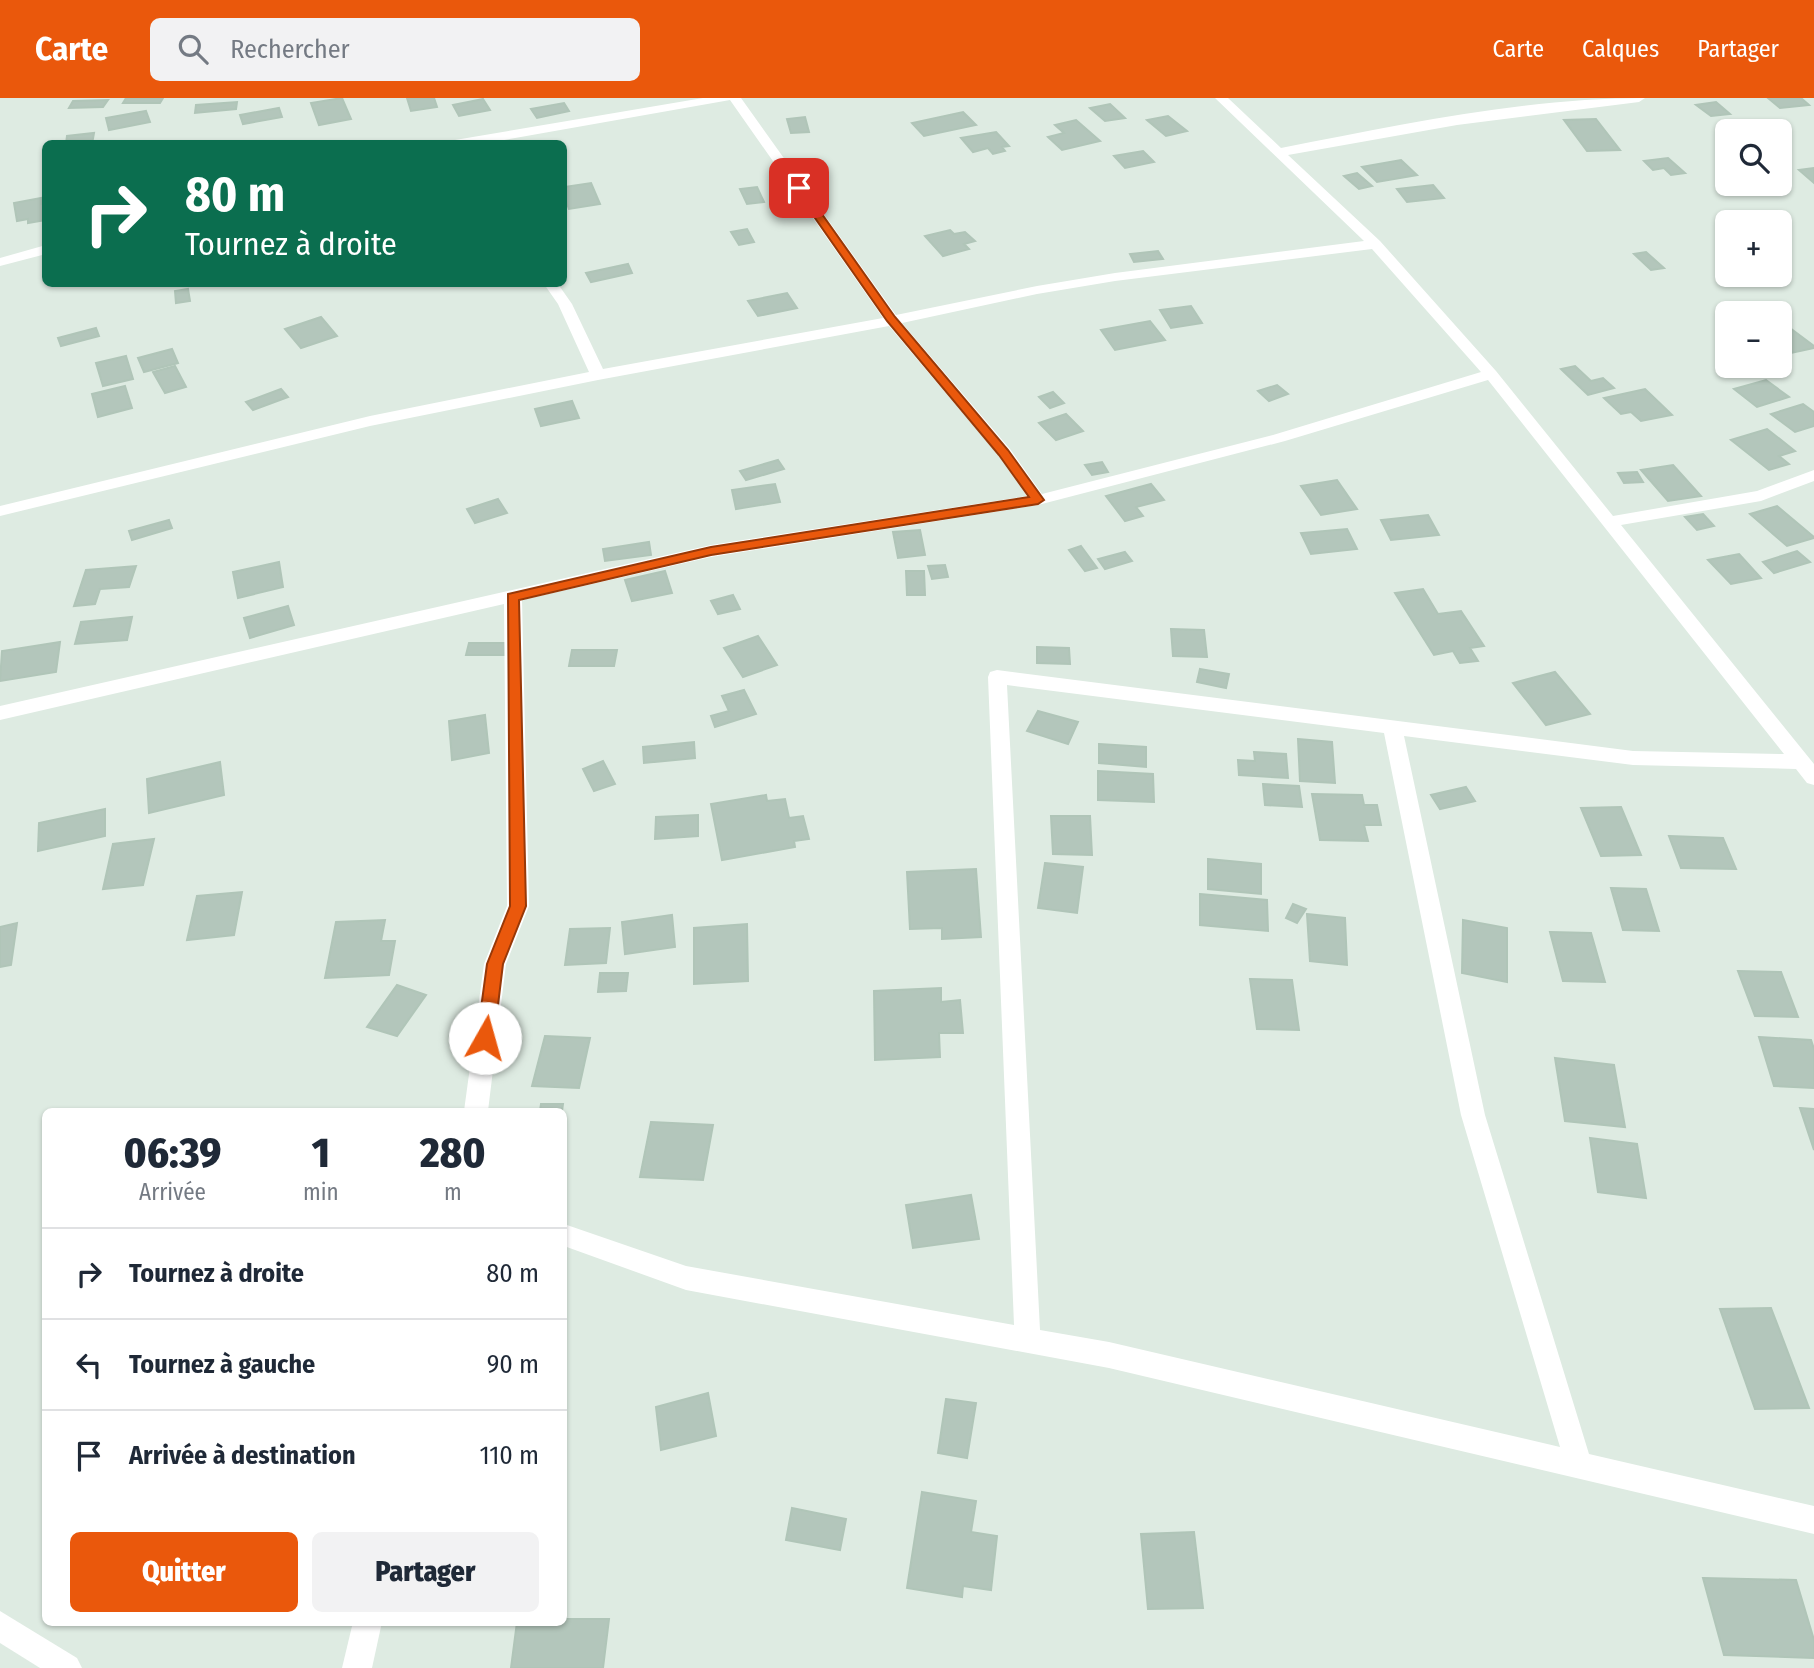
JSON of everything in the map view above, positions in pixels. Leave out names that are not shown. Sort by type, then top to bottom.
[{"type":"street","points":[[478,140],[725,98]]},
{"type":"street","points":[[735,98],[891,319],[1004,452],[1038,500]]},
{"type":"street","points":[[1221,98],[1375,244],[1491,374],[1814,778]]},
{"type":"street","points":[[1277,153],[1553,102],[1639,98]]},
{"type":"street","points":[[0,511],[370,421],[598,375],[838,332],[891,319],[1115,277],[1375,244]]},
{"type":"street","points":[[0,262],[42,250]]},
{"type":"street","points":[[553,287],[565,304],[598,375]]},
{"type":"street","points":[[0,713],[711,551],[1038,500],[1279,438],[1491,374]]},
{"type":"street","points":[[1608,522],[1761,496],[1814,475]]},
{"type":"street","points":[[476,1108],[495,964],[518,906],[513,597]]},
{"type":"street","points":[[1028,1340],[997,677],[1633,758],[1800,762]]},
{"type":"street","points":[[1392,727],[1472,1115],[1578,1465]]},
{"type":"street","points":[[567,1236],[686,1278],[1110,1355],[1814,1520]]},
{"type":"street","points":[[0,1626],[67,1668]]},
{"type":"street","points":[[358,1668],[367,1626]]},
{"type":"building","points":[[126,98],[163,98],[160,103],[123,103]]},
{"type":"building","points":[[342,98],[351,119],[319,125],[311,103]]},
{"type":"building","points":[[407,98],[434,98],[437,107],[411,111]]},
{"type":"building","points":[[1768,98],[1801,98],[1809,105],[1780,108]]},
{"type":"building","points":[[483,99],[490,110],[459,116],[453,105]]},
{"type":"building","points":[[108,100],[103,107],[69,108],[73,101]]},
{"type":"building","points":[[237,102],[236,109],[195,113],[196,105]]},
{"type":"building","points":[[1716,102],[1730,114],[1711,116],[1696,105]]},
{"type":"building","points":[[564,103],[569,111],[537,118],[531,109]]},
{"type":"building","points":[[1110,104],[1125,118],[1105,121],[1090,108]]},
{"type":"building","points":[[279,108],[282,117],[243,124],[240,115]]},
{"type":"building","points":[[146,111],[150,122],[109,130],[106,118]]},
{"type":"building","points":[[963,112],[976,125],[924,136],[912,123]]},
{"type":"building","points":[[1168,116],[1187,131],[1166,136],[1147,120]]},
{"type":"building","points":[[805,117],[809,132],[791,133],[787,119]]},
{"type":"building","points":[[1596,119],[1620,150],[1587,151],[1564,120]]},
{"type":"building","points":[[1076,120],[1100,141],[1062,150],[1048,137],[1064,133],[1055,125]]},
{"type":"building","points":[[996,132],[1009,146],[1002,147],[1005,151],[993,154],[988,148],[973,152],[961,138]]},
{"type":"building","points":[[94,133],[93,140],[66,140],[67,136]]},
{"type":"building","points":[[1143,151],[1154,162],[1125,168],[1114,156]]},
{"type":"building","points":[[1668,158],[1685,173],[1671,175],[1664,168],[1653,170],[1644,161]]},
{"type":"building","points":[[1401,160],[1417,175],[1377,182],[1362,167]]},
{"type":"building","points":[[1814,168],[1814,183],[1799,170]]},
{"type":"building","points":[[1357,173],[1372,186],[1359,189],[1344,176]]},
{"type":"building","points":[[591,183],[600,204],[569,209],[567,187]]},
{"type":"building","points":[[1433,185],[1444,198],[1407,202],[1397,189]]},
{"type":"building","points":[[757,187],[764,202],[747,204],[740,189]]},
{"type":"building","points":[[41,198],[42,221],[28,223],[28,219],[17,221],[14,203]]},
{"type":"building","points":[[747,229],[754,242],[739,245],[731,232]]},
{"type":"building","points":[[950,230],[954,234],[965,232],[975,241],[964,244],[969,249],[943,256],[925,236]]},
{"type":"building","points":[[1158,251],[1163,259],[1134,262],[1130,254]]},
{"type":"building","points":[[1646,252],[1664,268],[1651,270],[1634,254]]},
{"type":"building","points":[[628,264],[632,273],[591,282],[586,273]]},
{"type":"building","points":[[188,289],[190,301],[176,303],[175,291]]},
{"type":"building","points":[[787,293],[797,308],[758,316],[748,301]]},
{"type":"building","points":[[1191,306],[1202,323],[1171,328],[1160,310]]},
{"type":"building","points":[[321,317],[337,336],[301,348],[285,329]]},
{"type":"building","points":[[1150,321],[1165,340],[1115,350],[1101,330]]},
{"type":"building","points":[[96,328],[99,336],[61,346],[58,338]]},
{"type":"building","points":[[1792,330],[1814,346],[1792,353]]},
{"type":"building","points":[[172,349],[178,363],[144,372],[138,358]]},
{"type":"building","points":[[126,356],[133,379],[103,386],[96,363]]},
{"type":"building","points":[[175,366],[186,387],[165,393],[153,372]]},
{"type":"building","points":[[1575,366],[1591,381],[1603,378],[1614,388],[1588,395],[1561,369]]},
{"type":"building","points":[[1766,380],[1789,397],[1757,407],[1734,389]]},
{"type":"building","points":[[1277,385],[1288,394],[1269,401],[1258,391]]},
{"type":"building","points":[[125,386],[132,408],[98,417],[92,394]]},
{"type":"building","points":[[281,389],[288,397],[253,410],[246,402]]},
{"type":"building","points":[[1645,389],[1672,415],[1641,421],[1631,412],[1621,414],[1604,398]]},
{"type":"building","points":[[1053,392],[1064,403],[1050,408],[1039,397]]},
{"type":"building","points":[[572,401],[579,418],[541,426],[535,409]]},
{"type":"building","points":[[1803,404],[1814,412],[1814,426],[1795,432],[1771,414]]},
{"type":"building","points":[[1066,414],[1083,431],[1056,440],[1039,423]]},
{"type":"building","points":[[1767,429],[1795,451],[1779,456],[1789,464],[1769,470],[1731,440]]},
{"type":"building","points":[[778,460],[784,469],[746,480],[740,471]]},
{"type":"building","points":[[1102,462],[1108,472],[1092,475],[1085,465]]},
{"type":"building","points":[[1673,465],[1701,496],[1668,501],[1641,470]]},
{"type":"building","points":[[1637,472],[1643,482],[1624,483],[1618,473]]},
{"type":"building","points":[[1337,480],[1357,509],[1321,515],[1301,486]]},
{"type":"building","points":[[775,484],[780,502],[736,509],[732,490]]},
{"type":"building","points":[[1151,484],[1164,500],[1136,507],[1143,516],[1125,521],[1106,496]]},
{"type":"building","points":[[498,499],[507,513],[475,523],[467,509]]},
{"type":"building","points":[[1777,506],[1814,538],[1787,546],[1750,514]]},
{"type":"building","points":[[1703,514],[1714,526],[1697,530],[1685,517]]},
{"type":"building","points":[[1428,515],[1439,535],[1391,540],[1381,520]]},
{"type":"building","points":[[169,520],[172,528],[132,540],[129,531]]},
{"type":"building","points":[[1347,529],[1357,549],[1311,554],[1301,533]]},
{"type":"building","points":[[920,530],[925,555],[898,558],[893,532]]},
{"type":"building","points":[[649,542],[651,555],[605,561],[603,549]]},
{"type":"building","points":[[1081,546],[1097,568],[1085,571],[1069,550]]},
{"type":"building","points":[[1797,551],[1810,562],[1774,573],[1763,562]]},
{"type":"building","points":[[1125,552],[1132,561],[1105,569],[1098,559]]},
{"type":"building","points":[[1739,554],[1761,578],[1731,584],[1708,560]]},
{"type":"building","points":[[279,562],[283,587],[238,598],[233,572]]},
{"type":"building","points":[[945,565],[948,577],[932,579],[928,566]]},
{"type":"building","points":[[136,566],[129,587],[100,589],[95,604],[74,606],[86,570]]},
{"type":"building","points":[[665,571],[672,593],[632,601],[625,580]]},
{"type":"building","points":[[906,571],[924,571],[925,595],[907,595]]},
{"type":"building","points":[[1423,589],[1438,614],[1461,611],[1484,646],[1470,648],[1478,661],[1460,663],[1453,651],[1434,655],[1395,593]]},
{"type":"building","points":[[733,595],[740,609],[718,614],[711,601]]},
{"type":"building","points":[[288,606],[294,625],[250,638],[244,618]]},
{"type":"building","points":[[132,617],[127,640],[75,644],[81,622]]},
{"type":"building","points":[[1171,629],[1204,630],[1207,657],[1173,656]]},
{"type":"building","points":[[758,636],[777,665],[743,677],[724,648]]},
{"type":"building","points":[[60,642],[56,672],[0,681],[2,651]]},
{"type":"building","points":[[469,643],[506,643],[504,655],[466,655]]},
{"type":"building","points":[[1037,647],[1069,648],[1070,664],[1037,663]]},
{"type":"building","points":[[572,650],[617,650],[614,666],[569,666]]},
{"type":"building","points":[[1200,669],[1229,674],[1226,688],[1197,682]]},
{"type":"building","points":[[1555,672],[1590,714],[1546,725],[1513,683]]},
{"type":"building","points":[[744,690],[756,714],[715,727],[711,716],[729,711],[722,696]]},
{"type":"building","points":[[1038,711],[1078,722],[1068,744],[1027,731]]},
{"type":"building","points":[[485,715],[489,753],[452,760],[449,721]]},
{"type":"building","points":[[1298,739],[1332,742],[1335,783],[1300,781]]},
{"type":"building","points":[[694,742],[695,758],[644,763],[643,747]]},
{"type":"building","points":[[1099,744],[1146,747],[1146,767],[1099,763]]},
{"type":"building","points":[[1254,752],[1286,754],[1288,778],[1239,775],[1238,760],[1255,761]]},
{"type":"building","points":[[603,761],[615,784],[594,791],[583,769]]},
{"type":"building","points":[[220,762],[224,795],[149,813],[147,779]]},
{"type":"building","points":[[1098,771],[1153,774],[1154,802],[1098,800]]},
{"type":"building","points":[[1263,784],[1299,786],[1302,807],[1265,805]]},
{"type":"building","points":[[1466,787],[1475,801],[1440,809],[1431,795]]},
{"type":"building","points":[[1312,794],[1362,795],[1364,805],[1377,805],[1381,825],[1364,825],[1368,841],[1320,840]]},
{"type":"building","points":[[766,795],[767,801],[785,799],[789,818],[803,816],[809,839],[794,841],[795,847],[722,860],[711,804]]},
{"type":"building","points":[[1621,807],[1641,855],[1601,856],[1581,808]]},
{"type":"building","points":[[105,809],[105,836],[38,851],[39,823]]},
{"type":"building","points":[[698,815],[698,836],[655,839],[656,817]]},
{"type":"building","points":[[1051,816],[1090,816],[1092,855],[1053,854]]},
{"type":"building","points":[[1669,836],[1723,838],[1736,869],[1681,868]]},
{"type":"building","points":[[154,839],[143,885],[103,889],[113,844]]},
{"type":"building","points":[[1208,859],[1261,864],[1261,894],[1208,889]]},
{"type":"building","points":[[1045,863],[1083,867],[1077,913],[1038,908]]},
{"type":"building","points":[[976,869],[981,937],[942,939],[942,928],[910,929],[907,872]]},
{"type":"building","points":[[1611,888],[1646,889],[1659,931],[1623,930]]},
{"type":"building","points":[[242,892],[234,935],[187,940],[197,896]]},
{"type":"building","points":[[1200,894],[1267,900],[1268,931],[1200,925]]},
{"type":"building","points":[[1293,904],[1306,909],[1297,923],[1286,918]]},
{"type":"building","points":[[1307,914],[1345,918],[1347,965],[1310,961]]},
{"type":"building","points":[[672,915],[675,947],[625,954],[622,922]]},
{"type":"building","points":[[385,920],[381,941],[395,941],[389,975],[325,978],[336,922]]},
{"type":"building","points":[[1463,920],[1507,928],[1507,982],[1462,973]]},
{"type":"building","points":[[17,923],[11,965],[0,967],[0,927]]},
{"type":"building","points":[[747,924],[748,981],[694,984],[694,928]]},
{"type":"building","points":[[610,928],[606,963],[565,965],[570,929]]},
{"type":"building","points":[[1550,932],[1591,933],[1605,982],[1563,981]]},
{"type":"building","points":[[1738,971],[1781,972],[1798,1017],[1755,1016]]},
{"type":"building","points":[[600,973],[628,973],[626,991],[598,992]]},
{"type":"building","points":[[1250,979],[1292,980],[1299,1030],[1257,1029]]},
{"type":"building","points":[[397,985],[426,995],[397,1036],[367,1027]]},
{"type":"building","points":[[941,988],[941,1002],[960,1000],[963,1033],[939,1033],[940,1057],[875,1060],[874,991]]},
{"type":"building","points":[[545,1036],[590,1038],[579,1088],[532,1086]]},
{"type":"building","points":[[1759,1037],[1811,1040],[1814,1049],[1814,1088],[1774,1086]]},
{"type":"building","points":[[1555,1058],[1614,1065],[1625,1127],[1565,1121]]},
{"type":"building","points":[[541,1104],[563,1104],[562,1108],[540,1108]]},
{"type":"building","points":[[1800,1108],[1814,1109],[1814,1150]]},
{"type":"building","points":[[651,1122],[713,1125],[703,1180],[640,1177]]},
{"type":"building","points":[[1590,1138],[1637,1144],[1646,1198],[1598,1192]]},
{"type":"building","points":[[971,1195],[979,1239],[913,1248],[906,1205]]},
{"type":"building","points":[[1771,1308],[1809,1408],[1755,1409],[1720,1309]]},
{"type":"building","points":[[708,1393],[716,1436],[661,1450],[656,1407]]},
{"type":"building","points":[[946,1399],[976,1403],[967,1458],[938,1453]]},
{"type":"building","points":[[922,1492],[976,1501],[971,1532],[997,1536],[991,1590],[963,1586],[962,1597],[907,1588]]},
{"type":"building","points":[[792,1508],[846,1519],[840,1550],[786,1540]]},
{"type":"building","points":[[1194,1532],[1203,1608],[1148,1609],[1141,1534]]},
{"type":"building","points":[[1703,1578],[1796,1580],[1814,1640],[1814,1658],[1724,1655]]},
{"type":"building","points":[[567,1619],[609,1619],[603,1668],[511,1668],[516,1626],[567,1626]]},
{"type":"route","points":[[485,1038],[495,964],[518,906],[513,597],[711,551],[1038,500],[1004,452],[891,319],[799,188]]}]
